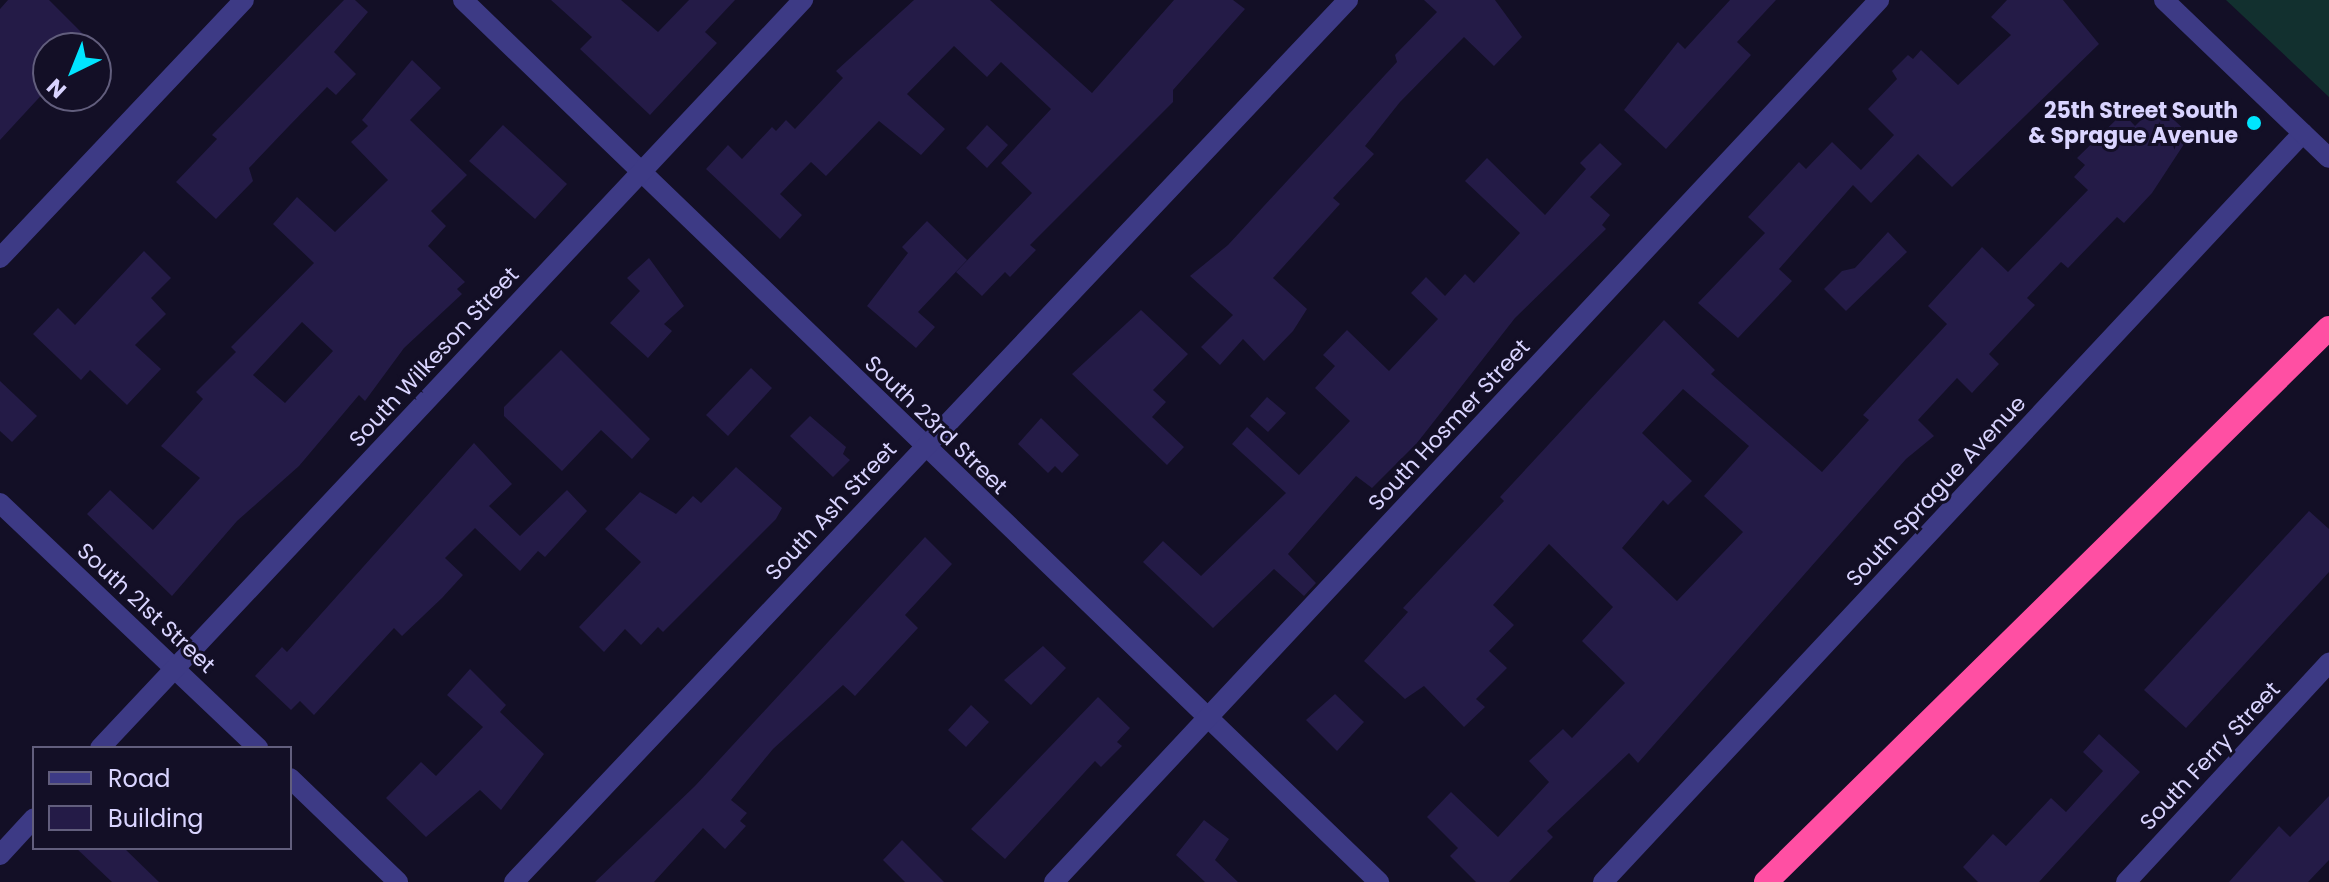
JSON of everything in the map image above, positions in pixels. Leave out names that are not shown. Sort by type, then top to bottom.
[{"type":"highway","points":[[1766,882],[2329,328]]},
{"type":"street","points":[[0,258],[244,0]]},
{"type":"street","name":"South 23rd Street","points":[[463,0],[639,175],[1379,882]]},
{"type":"street","name":"South Wilkeson Street","points":[[102,746],[803,0]]},
{"type":"street","name":"South Ash Street","points":[[514,882],[1348,0]]},
{"type":"street","name":"South Hosmer Street","points":[[1054,882],[1879,0]]},
{"type":"street","points":[[2164,0],[2329,158]]},
{"type":"street","name":"South Sprague Avenue","points":[[1603,882],[2303,133]]},
{"type":"street","name":"South 21st Street","points":[[0,503],[256,746]]},
{"type":"street","name":"South Ferry Street","points":[[2126,882],[2329,663]]},
{"type":"street","points":[[292,780],[398,882]]},
{"type":"street","points":[[0,855],[32,820]]},
{"type":"green space","points":[[2226,0],[2329,0],[2329,97],[2311,80]]},
{"type":"building","points":[[8,0],[49,0],[81,32],[32,32],[32,105],[0,140],[0,9]]},
{"type":"building","points":[[344,0],[355,0],[368,12],[334,52],[356,74],[336,95],[327,87],[289,126],[249,168],[253,181],[216,219],[176,182],[217,139],[212,135]]},
{"type":"building","points":[[551,0],[621,0],[658,32],[689,0],[735,0],[705,32],[717,43],[650,115],[580,49],[592,37]]},
{"type":"building","points":[[914,0],[990,0],[1092,93],[1174,0],[1233,0],[1245,9],[1173,90],[1173,102],[1030,245],[1036,250],[1010,277],[1005,272],[982,296],[956,272],[1032,193],[1001,163],[1051,109],[1001,62],[987,77],[954,46],[907,94],[945,129],[921,155],[879,121],[826,176],[811,162],[780,194],[802,215],[780,239],[706,169],[728,145],[742,159],[772,127],[776,131],[786,120],[795,129],[843,78],[836,71]]},
{"type":"building","points":[[1424,0],[1495,0],[1522,37],[1494,66],[1464,37],[1400,102],[1365,146],[1374,154],[1333,198],[1340,204],[1273,278],[1307,309],[1293,331],[1264,361],[1243,339],[1220,365],[1201,347],[1233,315],[1190,276],[1228,245],[1397,62],[1395,55],[1437,12]]},
{"type":"building","points":[[1730,0],[1776,0],[1737,42],[1751,55],[1666,149],[1624,110],[1678,42],[1685,49]]},
{"type":"building","points":[[2007,0],[2063,0],[2099,44],[1952,187],[1918,154],[1871,203],[1853,185],[1779,269],[1792,281],[1738,338],[1698,303],[1765,233],[1748,217],[1799,162],[1806,169],[1832,142],[1861,170],[1894,135],[1868,109],[1897,79],[1892,71],[1908,55],[1913,59],[1921,50],[1958,85],[2011,35],[1991,17]]},
{"type":"building","points":[[412,60],[441,88],[410,120],[467,175],[431,211],[446,226],[428,246],[465,282],[457,289],[462,294],[404,348],[365,401],[359,395],[299,466],[237,521],[172,596],[87,514],[110,490],[153,530],[200,478],[161,446],[203,399],[196,392],[236,352],[231,347],[314,263],[273,224],[297,197],[335,232],[388,180],[351,142],[368,126],[362,120]],"holes":[[[302,322],[333,351],[285,403],[253,375]]]},
{"type":"building","points":[[2157,104],[2190,135],[2152,193],[2124,223],[2117,217],[2068,268],[2061,262],[2027,298],[2035,305],[1989,354],[1999,364],[1972,393],[1957,378],[1918,420],[1934,436],[1906,459],[1638,763],[1629,753],[1547,831],[1553,837],[1509,882],[1476,882],[1450,856],[1458,848],[1427,817],[1451,792],[1498,837],[1549,782],[1529,761],[1563,729],[1572,738],[1625,683],[1582,641],[1613,607],[1549,544],[1493,605],[1514,625],[1489,651],[1507,668],[1476,699],[1485,707],[1464,727],[1424,686],[1405,699],[1364,661],[1408,612],[1403,608],[1504,501],[1500,497],[1664,320],[1715,370],[1711,374],[1822,472],[1869,420],[1863,415],[1947,324],[1928,306],[1982,247],[2008,272],[2088,190],[2074,177],[2085,165],[2077,158],[2123,113],[2135,126]],"holes":[[[1683,389],[1749,446],[1704,496],[1743,532],[1677,601],[1622,548],[1663,500],[1668,505],[1692,481],[1642,433]]]},
{"type":"building","points":[[503,125],[567,184],[535,219],[469,161]]},
{"type":"building","points":[[987,125],[1008,145],[987,168],[966,148]]},
{"type":"building","points":[[1600,143],[1622,164],[1590,197],[1610,215],[1602,225],[1606,229],[1515,318],[1417,443],[1372,488],[1356,476],[1288,554],[1316,583],[1304,596],[1274,569],[1213,628],[1143,562],[1163,541],[1201,576],[1286,493],[1232,444],[1247,427],[1299,475],[1350,421],[1315,388],[1335,366],[1323,355],[1347,330],[1389,371],[1438,319],[1411,293],[1426,277],[1445,296],[1465,274],[1474,283],[1520,233],[1465,181],[1487,158],[1545,215],[1586,169],[1580,163]]},
{"type":"building","points":[[927,221],[967,260],[918,312],[935,327],[916,348],[867,306],[908,253],[902,247]]},
{"type":"building","points":[[1888,232],[1907,252],[1846,311],[1824,289],[1842,271],[1855,268]]},
{"type":"building","points":[[144,251],[171,278],[151,298],[166,314],[135,345],[161,369],[127,405],[90,370],[81,380],[33,334],[58,308],[75,325]]},
{"type":"building","points":[[649,258],[684,306],[664,324],[672,331],[648,358],[610,323],[640,291],[627,278]]},
{"type":"building","points":[[1141,310],[1188,354],[1153,390],[1166,402],[1152,417],[1184,447],[1167,465],[1072,374]]},
{"type":"building","points":[[561,350],[650,439],[632,459],[601,430],[562,471],[504,416],[504,407]]},
{"type":"building","points":[[751,368],[772,388],[728,436],[706,415]]},
{"type":"building","points":[[0,381],[37,416],[12,442],[0,431]]},
{"type":"building","points":[[1267,397],[1286,413],[1268,432],[1250,416]]},
{"type":"building","points":[[810,416],[846,447],[843,454],[850,460],[833,477],[790,436]]},
{"type":"building","points":[[1041,418],[1079,455],[1062,473],[1055,466],[1048,473],[1018,444]]},
{"type":"building","points":[[474,443],[512,484],[489,506],[520,536],[567,490],[587,511],[545,557],[538,551],[520,571],[475,528],[445,558],[463,575],[442,598],[402,636],[394,628],[314,715],[300,701],[291,710],[255,676],[282,647],[287,652]]},
{"type":"building","points":[[736,467],[782,508],[776,519],[663,632],[658,627],[641,645],[625,629],[604,652],[579,627],[641,562],[605,529],[640,492],[676,514],[693,496],[701,503]]},
{"type":"building","points":[[2309,511],[2329,529],[2329,572],[2186,728],[2144,690]]},
{"type":"building","points":[[925,537],[952,564],[905,615],[918,628],[855,696],[843,685],[773,749],[731,800],[747,813],[740,821],[746,826],[725,849],[703,828],[654,882],[595,882],[695,786]]},
{"type":"building","points":[[1043,646],[1066,668],[1031,705],[1004,680]]},
{"type":"building","points":[[470,669],[506,705],[500,712],[544,754],[501,810],[480,790],[426,837],[386,798],[421,762],[436,776],[483,727],[447,695]]},
{"type":"building","points":[[1335,694],[1364,722],[1337,751],[1306,720]]},
{"type":"building","points":[[1098,697],[1130,728],[1117,742],[1122,746],[1101,767],[1095,761],[1005,859],[971,829]]},
{"type":"building","points":[[971,705],[989,722],[966,747],[948,730]]},
{"type":"building","points":[[2099,734],[2140,772],[2039,882],[1978,882],[1963,867],[1993,834],[2006,846],[2051,798],[2066,812],[2103,771],[2083,752]]},
{"type":"building","points":[[2329,796],[2329,860],[2308,882],[2229,882],[2279,826],[2290,837]]},
{"type":"building","points":[[1204,820],[1229,839],[1215,860],[1238,882],[1205,882],[1176,855]]},
{"type":"building","points":[[902,840],[944,882],[905,882],[883,860]]},
{"type":"building","points":[[78,850],[126,850],[159,882],[112,882]]},
{"type":"place","name":"25th Street South & Sprague Avenue","points":[[2254,123]]}]
